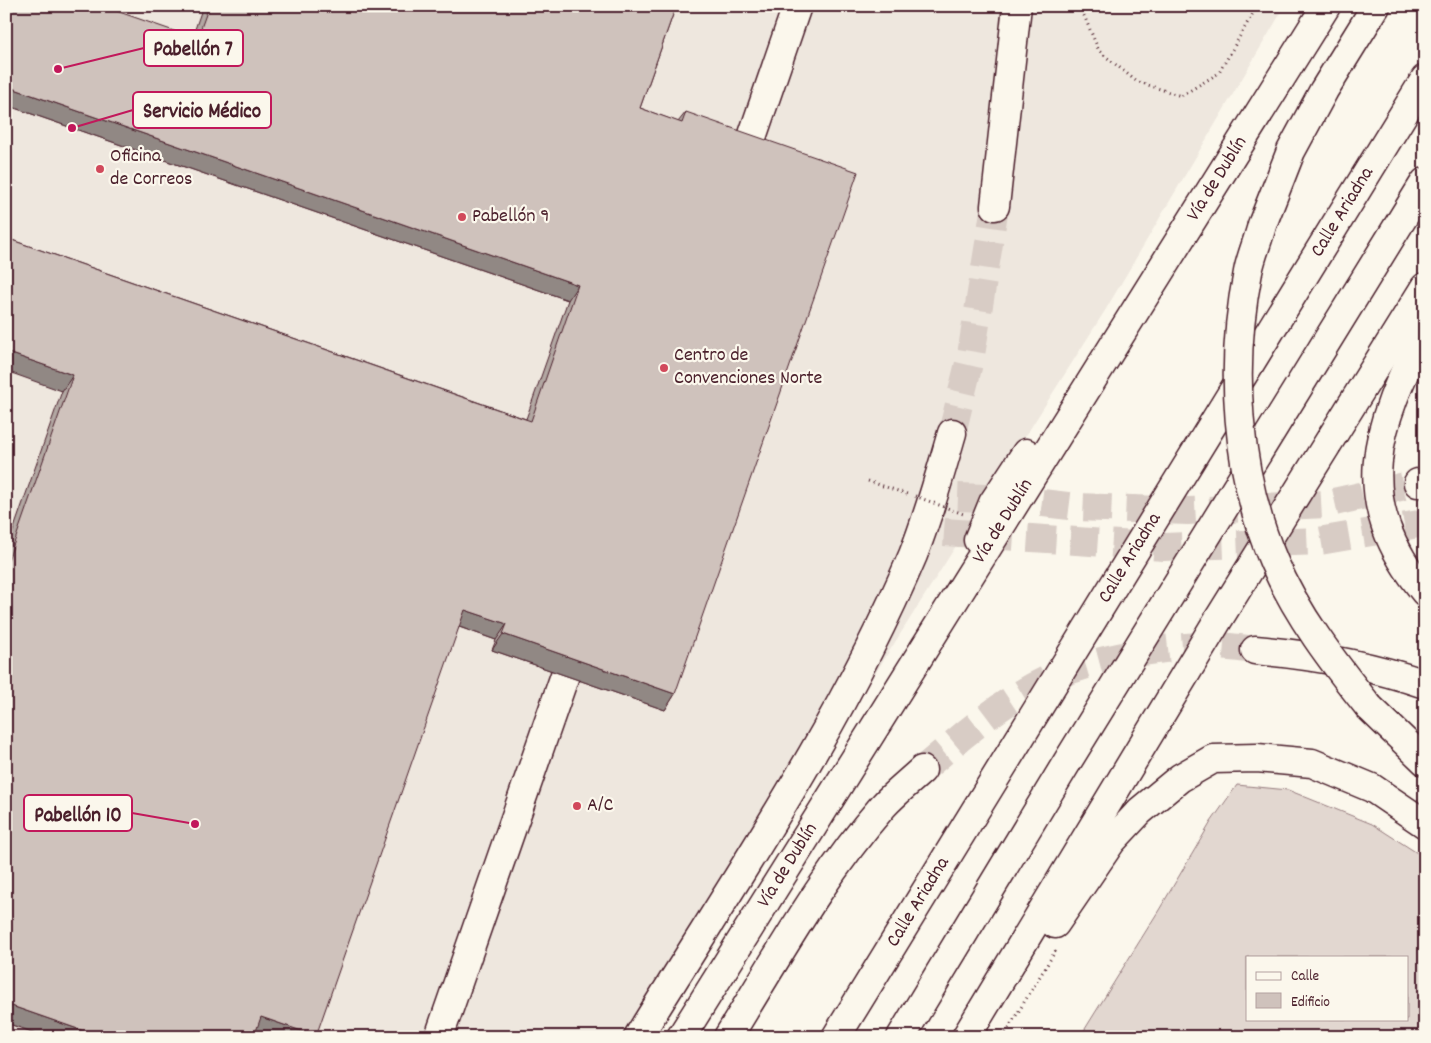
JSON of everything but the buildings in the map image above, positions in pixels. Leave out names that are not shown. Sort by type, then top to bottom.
[{"type":"main road","points":[[747,152],[797,6]]},
{"type":"main road","points":[[995,206],[1016,6]]},
{"type":"main road","name":"Vía de Dublín","points":[[681,1037],[1326,6]]},
{"type":"main road","points":[[1376,6],[1324,90],[1291,151],[1262,225],[1248,272],[1239,362],[1240,417],[1250,484],[1260,521],[1274,562],[1291,596],[1339,670],[1369,707],[1425,761]]},
{"type":"main road","name":"Calle Ariadna","points":[[836,1037],[1425,79]]},
{"type":"main road","points":[[901,1037],[1079,742],[1425,182]]},
{"type":"main road","points":[[966,1037],[1223,612],[1425,287]]},
{"type":"main road","points":[[1425,331],[1389,407],[1380,444],[1376,473],[1379,510],[1392,545],[1425,592]]},
{"type":"main road","points":[[638,1037],[842,703],[933,533],[941,470],[952,433]]},
{"type":"main road","points":[[941,470],[947,488],[962,506]]},
{"type":"main road","points":[[1255,650],[1302,654],[1381,670],[1425,684]]},
{"type":"main road","points":[[439,1037],[565,675]]},
{"type":"main road","points":[[984,1037],[1072,897],[1111,842],[1140,812],[1180,778],[1213,759],[1257,758],[1312,763],[1372,788],[1425,824]]},
{"type":"main road","points":[[728,1037],[808,906],[841,857],[885,805],[922,770]]},
{"type":"path","points":[[1080,6],[1099,51],[1136,81],[1181,96],[1219,73],[1257,6]]},
{"type":"path","points":[[868,481],[915,496],[962,506]]},
{"type":"path","points":[[1003,1037],[1060,944]]},
{"type":"shaded area","points":[[6,6],[1285,6],[1106,309],[645,1037],[6,1037]]},
{"type":"shaded area","points":[[1237,785],[1288,790],[1372,824],[1425,858],[1425,1037],[1080,1037],[1211,822]]},
{"type":"tunnel","points":[[952,433],[971,355],[995,206]]},
{"type":"tunnel","points":[[958,497],[1011,499],[1076,507],[1188,511],[1325,504],[1418,483]]},
{"type":"tunnel","points":[[944,532],[1164,547],[1319,541],[1425,523]]},
{"type":"tunnel","points":[[922,770],[971,730],[1022,693],[1041,682],[1063,673],[1112,658],[1163,649],[1209,646],[1255,650]]},
{"type":"place","name":"Pabellón 7","points":[[58,69]]},
{"type":"place","name":"Servicio Médico","points":[[72,128]]},
{"type":"place","name":"Oficina de Correos","points":[[100,169]]},
{"type":"place","name":"Pabellón 9","points":[[462,217]]},
{"type":"place","name":"Centro de Convenciones Norte","points":[[664,368]]},
{"type":"place","name":"A/C","points":[[577,806]]},
{"type":"place","name":"Pabellón 10","points":[[195,824]]}]
